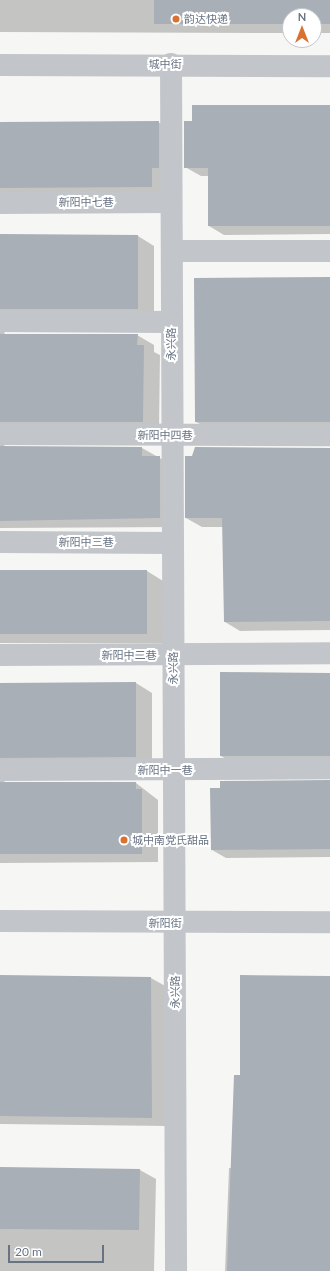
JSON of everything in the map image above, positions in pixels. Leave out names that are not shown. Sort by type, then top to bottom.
[{"type":"street","name":"城中街","points":[[0,65],[171,64],[330,66]]},
{"type":"street","name":"永兴路","points":[[171,64],[176,1271]]},
{"type":"street","name":"新阳中七巷","points":[[0,203],[172,202]]},
{"type":"street","points":[[172,251],[330,251]]},
{"type":"street","points":[[0,321],[171,322]]},
{"type":"street","name":"新阳中四巷","points":[[0,434],[330,435]]},
{"type":"street","name":"新阳中三巷","points":[[0,542],[172,543]]},
{"type":"street","name":"新阳中二巷","points":[[0,655],[173,655],[330,652]]},
{"type":"street","name":"新阳中一巷","points":[[0,770],[330,768]]},
{"type":"street","name":"新阳街","points":[[0,921],[174,923],[330,922]]},
{"type":"building","points":[[154,0],[330,0],[330,24],[322,24],[322,8],[282,8],[282,24],[154,24]]},
{"type":"building","points":[[192,105],[330,105],[330,226],[208,226],[208,168],[184,168],[184,121],[192,121]]},
{"type":"building","points":[[159,121],[159,168],[152,168],[152,187],[0,188],[0,122]]},
{"type":"building","points":[[0,234],[138,235],[138,309],[0,309]]},
{"type":"building","points":[[330,277],[330,422],[195,422],[194,278]]},
{"type":"building","points":[[0,334],[138,334],[137,345],[144,345],[143,422],[0,422]]},
{"type":"building","points":[[0,446],[142,447],[142,456],[160,456],[160,518],[0,521]]},
{"type":"building","points":[[195,447],[330,448],[330,621],[224,622],[222,518],[185,518],[185,456],[192,456]]},
{"type":"building","points":[[0,570],[147,570],[147,634],[0,634]]},
{"type":"building","points":[[220,672],[330,673],[330,756],[220,756]]},
{"type":"building","points":[[136,682],[136,757],[0,758],[0,683]]},
{"type":"building","points":[[330,780],[330,849],[211,850],[210,788],[220,788],[220,781]]},
{"type":"building","points":[[0,782],[136,782],[136,789],[142,789],[142,854],[0,854]]},
{"type":"building","points":[[0,975],[151,977],[152,1118],[0,1116]]},
{"type":"building","points":[[240,975],[330,976],[330,1271],[227,1271],[234,1075],[240,1075]]},
{"type":"building","points":[[0,1167],[140,1169],[139,1230],[0,1229]]},
{"type":"place","name":"韵达快递","points":[[176,19]]},
{"type":"place","name":"城中南党氏甜品","points":[[124,840]]}]
